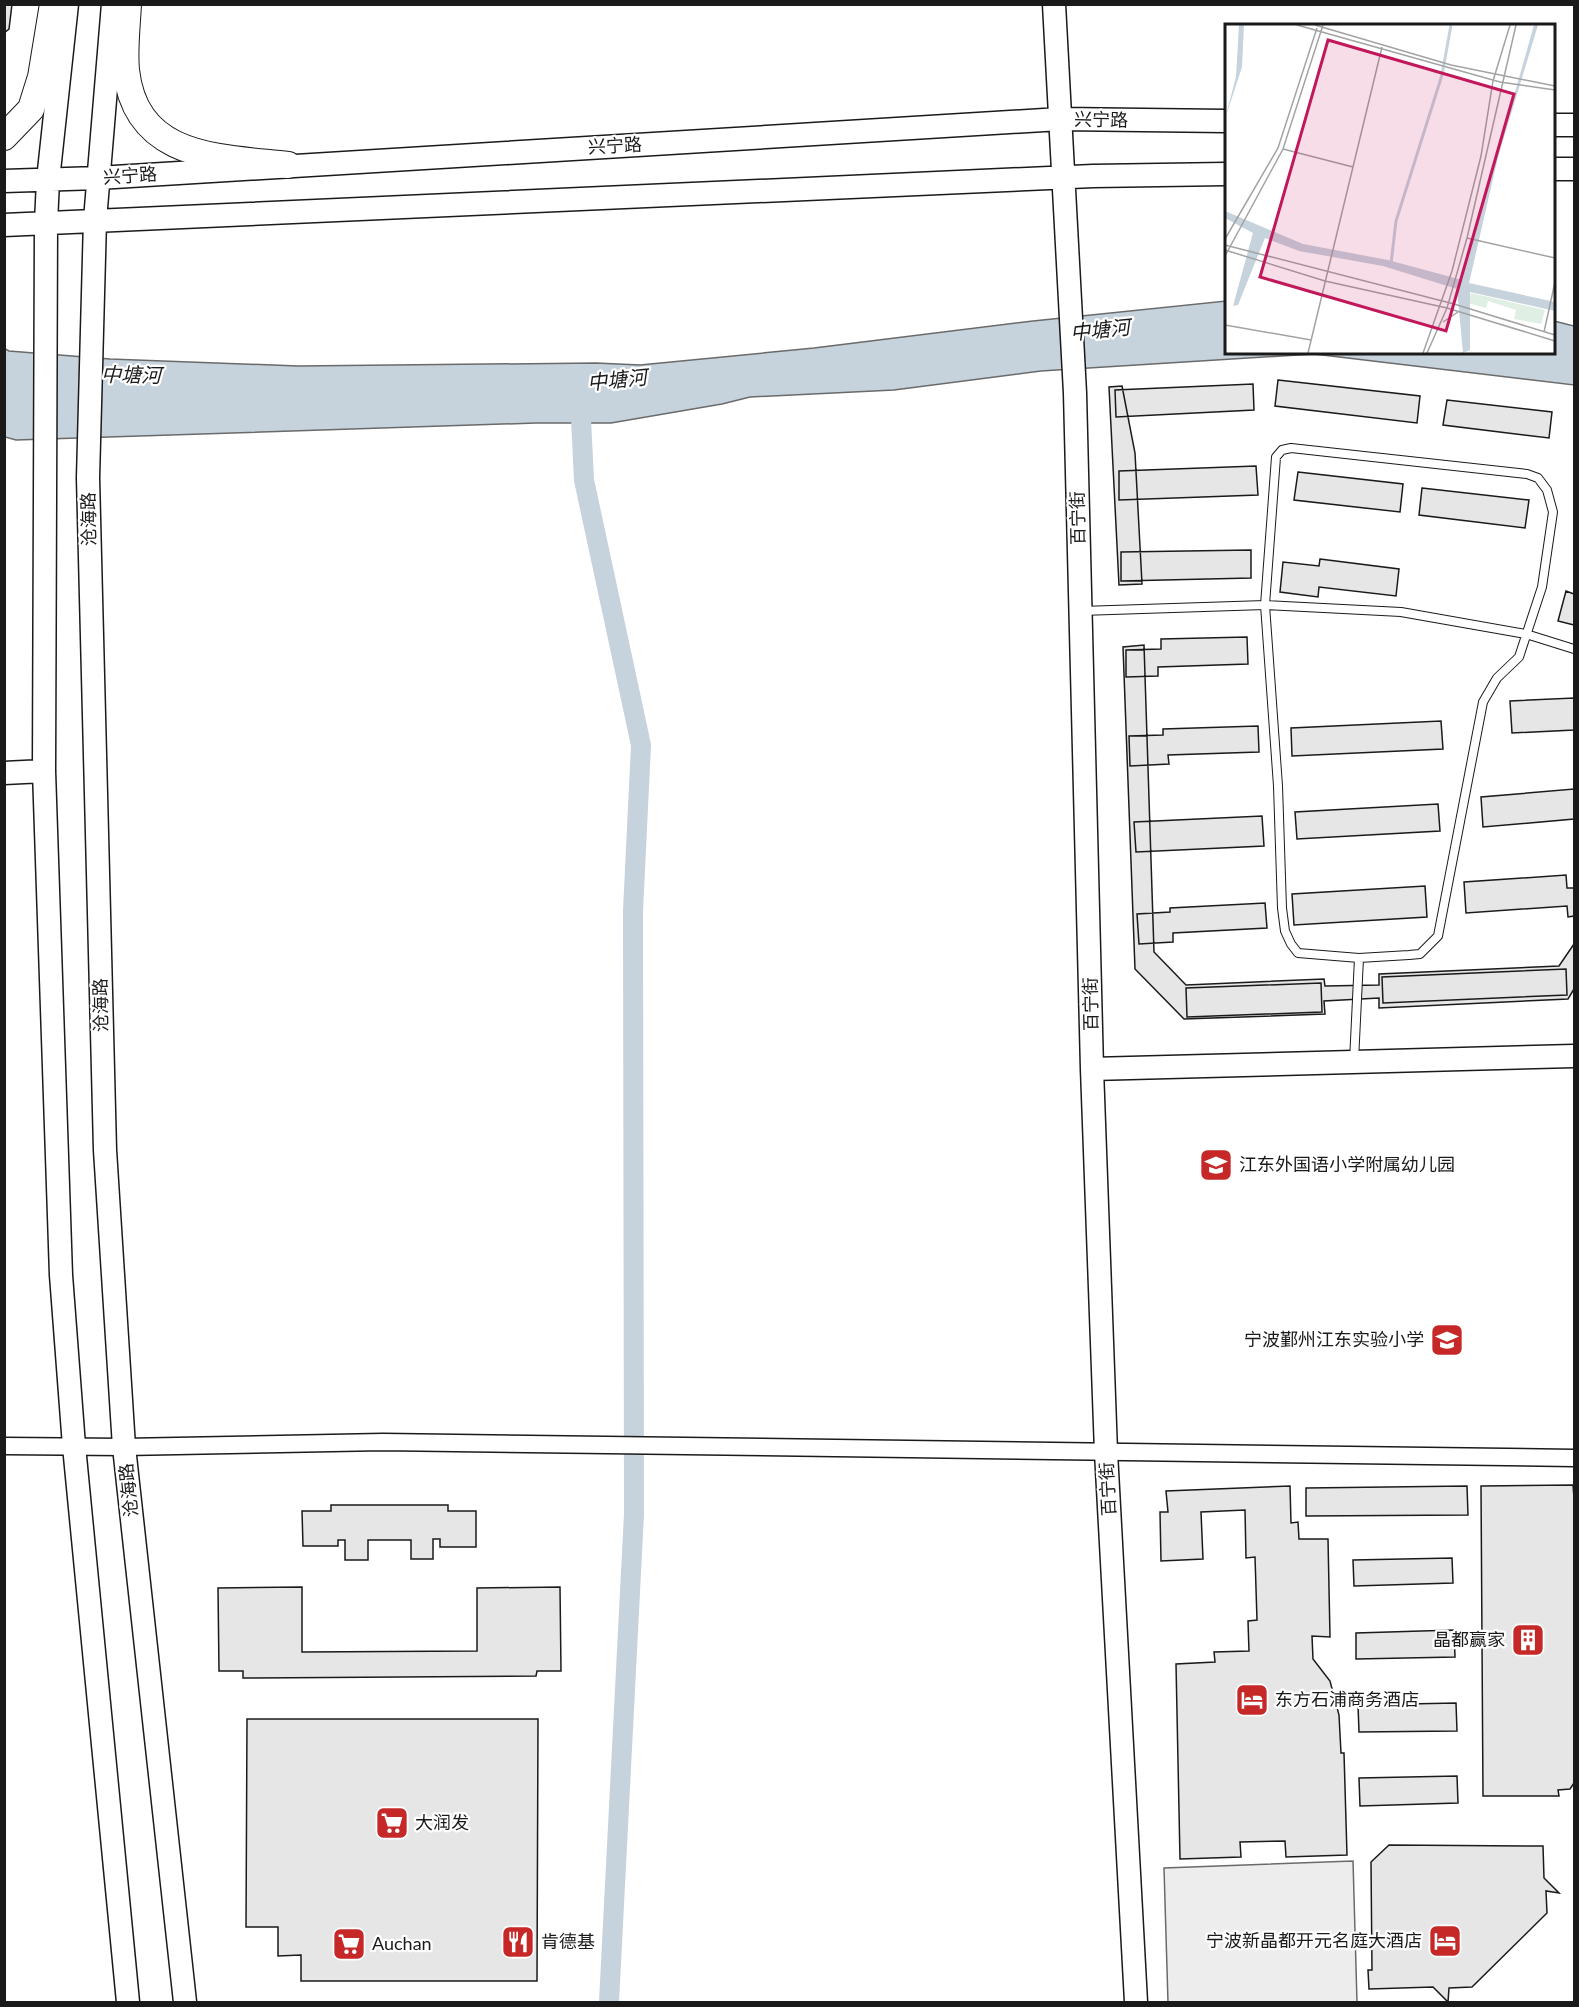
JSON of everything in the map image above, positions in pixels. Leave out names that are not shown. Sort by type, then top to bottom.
[{"type":"main road","points":[[4,137],[31,109],[41,77],[53,4]]},
{"type":"main road","points":[[67,4],[48,180],[46,223],[44,771],[61,1275],[74,1446],[128,2002]]},
{"type":"main road","name":"沧海路","points":[[113,4],[95,220],[88,478],[105,1150],[124,1447],[185,2002]]},
{"type":"main road","points":[[128,4],[126,68],[131,96],[142,119],[162,136],[183,149],[221,157],[288,165]]},
{"type":"main road","name":"百宁街","points":[[1054,4],[1075,393],[1092,1069],[1106,1452],[1136,2002]]},
{"type":"main road","name":"兴宁路","points":[[4,181],[98,178],[1060,119],[1225,121]]},
{"type":"main road","points":[[1555,125],[1575,125]]},
{"type":"main road","points":[[1555,169],[1575,169]]},
{"type":"main road","points":[[4,225],[1062,178],[1225,174]]},
{"type":"main road","points":[[4,773],[44,771]]},
{"type":"main road","points":[[1092,1069],[1575,1056]]},
{"type":"street","points":[[4,1446],[124,1447],[383,1442],[1575,1458]]},
{"type":"lane","points":[[1291,448],[1515,472],[1538,478],[1547,490],[1553,512],[1542,587],[1519,657],[1497,678],[1483,702],[1438,936],[1420,954],[1359,958],[1298,953],[1285,931],[1282,908],[1278,786],[1265,605],[1276,457],[1282,450],[1291,448]]},
{"type":"lane","points":[[1081,611],[1265,605],[1401,612],[1526,634],[1575,649]]},
{"type":"lane","points":[[1354,1062],[1359,958]]},
{"type":"shaded area","points":[[1353,1861],[1357,2002],[1168,2002],[1164,1868]]},
{"type":"water","name":"中塘河","points":[[1225,301],[1225,354],[1314,354],[1041,371],[894,390],[750,397],[611,423],[536,423],[16,440],[5,437],[4,348],[9,351],[110,359],[298,366],[596,363],[640,365],[814,348],[1033,321]]},
{"type":"water","points":[[1555,321],[1574,326],[1574,385],[1314,354],[1555,354]]},
{"type":"building","points":[[4,4],[12,4],[9,29],[4,33]]},
{"type":"building","points":[[1278,380],[1420,396],[1417,423],[1275,406]]},
{"type":"building","points":[[1253,384],[1254,410],[1116,417],[1115,390]]},
{"type":"building","points":[[1122,386],[1135,453],[1142,584],[1119,585],[1109,387]]},
{"type":"building","points":[[1447,400],[1552,412],[1549,438],[1443,425]]},
{"type":"building","points":[[1256,466],[1258,495],[1119,500],[1119,471]]},
{"type":"building","points":[[1298,472],[1403,484],[1400,512],[1294,500]]},
{"type":"building","points":[[1422,488],[1529,500],[1525,528],[1419,515]]},
{"type":"building","points":[[1251,550],[1251,578],[1121,581],[1121,552]]},
{"type":"building","points":[[1320,559],[1399,569],[1396,596],[1319,587],[1318,597],[1280,592],[1283,562],[1319,566]]},
{"type":"building","points":[[1566,591],[1574,594],[1574,625],[1558,621]]},
{"type":"building","points":[[1247,637],[1248,664],[1158,667],[1158,676],[1126,677],[1126,650],[1161,649],[1161,639]]},
{"type":"building","points":[[1144,645],[1154,952],[1186,985],[1324,979],[1325,986],[1379,985],[1379,974],[1559,966],[1574,944],[1574,989],[1568,999],[1379,1008],[1379,998],[1324,1001],[1325,1014],[1184,1019],[1135,969],[1123,647]]},
{"type":"building","points":[[1574,698],[1574,730],[1512,733],[1510,701]]},
{"type":"building","points":[[1441,721],[1443,749],[1292,756],[1291,728]]},
{"type":"building","points":[[1258,726],[1259,752],[1168,755],[1169,764],[1130,766],[1129,736],[1163,735],[1163,729]]},
{"type":"building","points":[[1574,789],[1574,819],[1483,827],[1481,797]]},
{"type":"building","points":[[1438,804],[1440,831],[1297,839],[1295,812]]},
{"type":"building","points":[[1262,816],[1264,846],[1136,852],[1134,822]]},
{"type":"building","points":[[1566,875],[1567,888],[1574,888],[1574,916],[1568,917],[1567,906],[1466,913],[1464,882]]},
{"type":"building","points":[[1425,886],[1427,917],[1294,925],[1292,894]]},
{"type":"building","points":[[1265,903],[1267,928],[1173,933],[1173,942],[1139,944],[1137,914],[1170,912],[1170,908]]},
{"type":"building","points":[[1566,969],[1567,995],[1383,1003],[1382,977]]},
{"type":"building","points":[[1321,983],[1322,1012],[1187,1017],[1186,988]]},
{"type":"building","name":"晶都赢家","points":[[1573,1485],[1574,1783],[1570,1789],[1558,1790],[1559,1796],[1483,1796],[1481,1486]]},
{"type":"building","points":[[1290,1486],[1291,1523],[1298,1522],[1299,1539],[1328,1539],[1330,1637],[1312,1636],[1313,1659],[1330,1681],[1339,1715],[1341,1753],[1344,1753],[1347,1855],[1286,1857],[1285,1841],[1240,1842],[1241,1857],[1180,1859],[1176,1664],[1215,1662],[1214,1652],[1249,1651],[1248,1621],[1257,1620],[1255,1557],[1246,1558],[1245,1510],[1201,1512],[1203,1559],[1161,1561],[1160,1512],[1168,1512],[1166,1491]]},
{"type":"building","points":[[1467,1486],[1468,1515],[1306,1516],[1306,1488]]},
{"type":"building","points":[[331,1505],[448,1505],[448,1511],[476,1511],[476,1547],[440,1547],[440,1539],[433,1539],[433,1559],[411,1559],[411,1540],[368,1540],[368,1560],[345,1560],[345,1540],[338,1540],[338,1546],[303,1546],[302,1511],[331,1511]]},
{"type":"building","points":[[1452,1558],[1453,1583],[1354,1586],[1353,1560]]},
{"type":"building","points":[[302,1587],[302,1652],[477,1651],[477,1588],[560,1587],[561,1671],[537,1671],[536,1676],[243,1678],[243,1671],[219,1671],[218,1588]]},
{"type":"building","points":[[1454,1630],[1455,1657],[1356,1659],[1356,1633]]},
{"type":"building","points":[[1456,1703],[1457,1731],[1359,1732],[1358,1705]]},
{"type":"building","name":"大润发","points":[[247,1719],[538,1719],[537,1981],[301,1981],[301,1955],[278,1956],[278,1927],[246,1927]]},
{"type":"building","points":[[1457,1776],[1458,1803],[1360,1806],[1359,1778]]},
{"type":"building","name":"宁波新晶都开元名庭大酒店","points":[[1389,1845],[1543,1846],[1544,1878],[1559,1893],[1546,1891],[1547,1913],[1472,1987],[1449,1988],[1448,2002],[1433,1987],[1369,1989],[1368,1970],[1372,1970],[1371,1862]]},
{"type":"waterway","name":"中塘河","points":[[580,398],[584,480],[641,745],[633,911],[634,1514],[609,2002]]},
{"type":"place","name":"江东外国语小学附属幼儿园","points":[[1216,1165]]},
{"type":"place","name":"宁波鄞州江东实验小学","points":[[1447,1340]]},
{"type":"place","name":"晶都赢家","points":[[1528,1640]]},
{"type":"place","name":"东方石浦商务酒店","points":[[1252,1700]]},
{"type":"place","name":"大润发","points":[[392,1823]]},
{"type":"place","name":"宁波新晶都开元名庭大酒店","points":[[1445,1941]]},
{"type":"place","name":"肯德基","points":[[518,1942]]},
{"type":"place","name":"Auchan","points":[[349,1944]]}]
